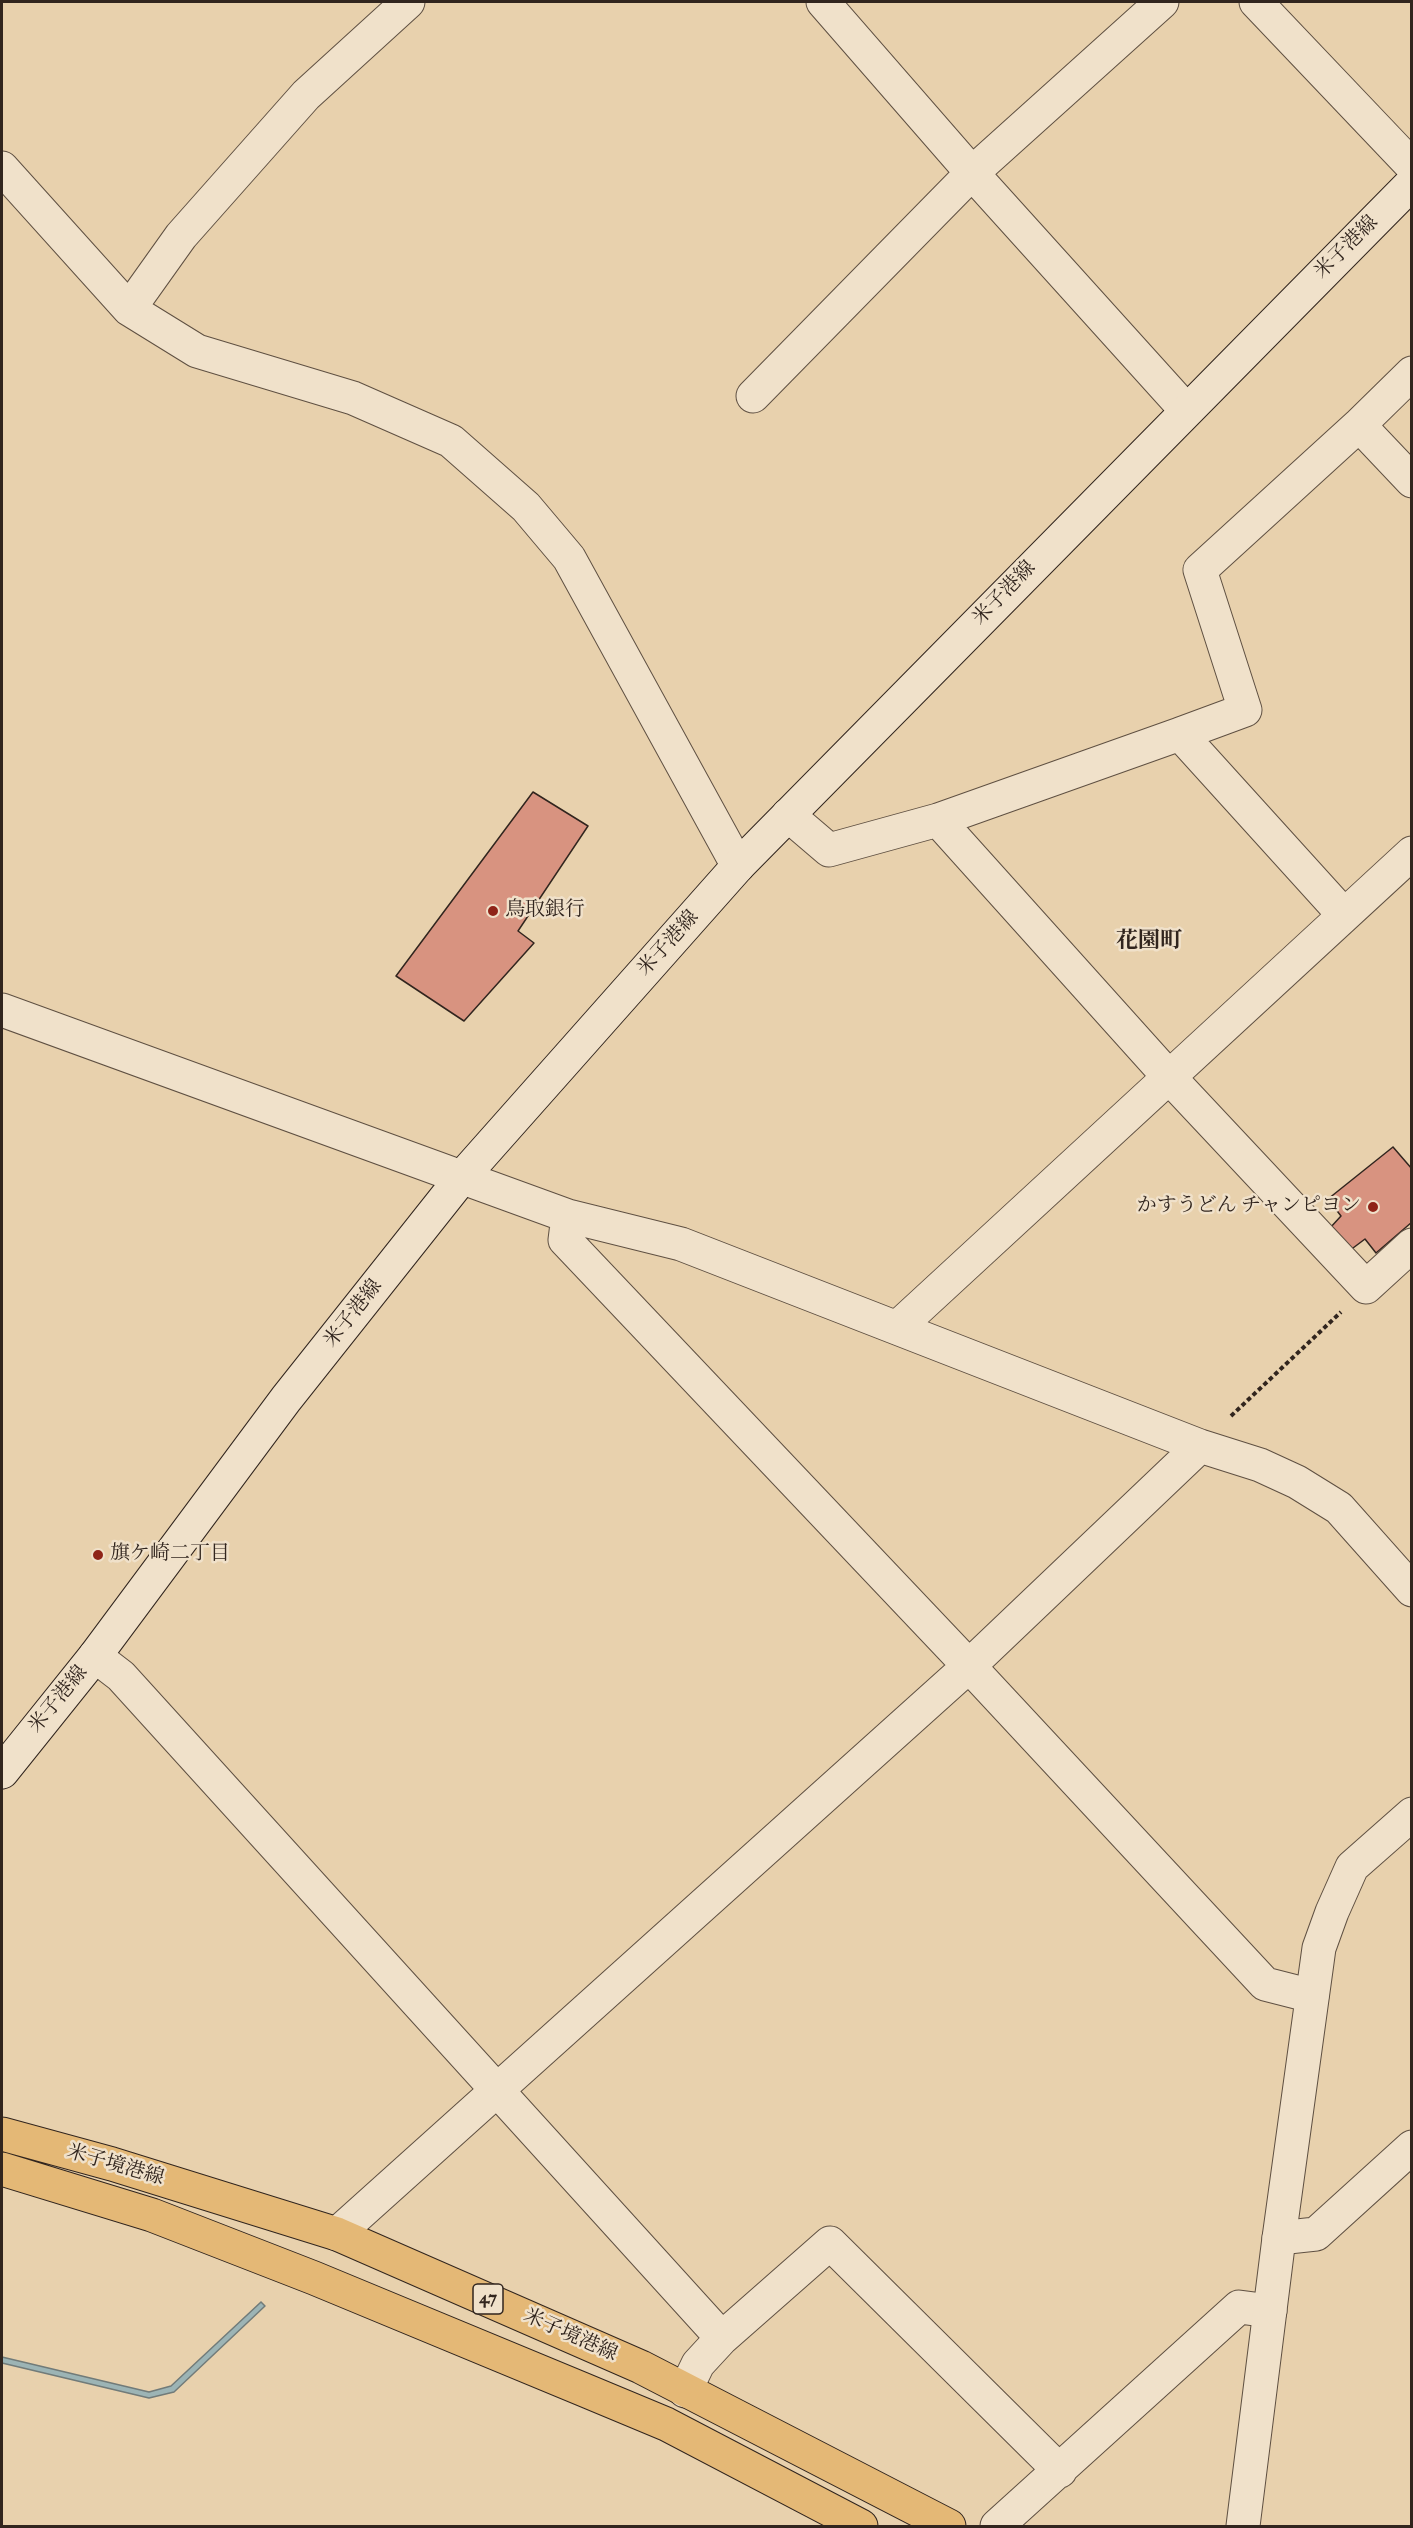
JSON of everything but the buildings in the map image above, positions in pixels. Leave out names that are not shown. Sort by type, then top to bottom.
[{"type":"main road","name":"米子境港線","points":[[2,2134],[112,2164],[338,2234],[641,2367],[949,2526]]},
{"type":"main road","name":"米子境港線","points":[[2,2169],[152,2214],[314,2278],[666,2424],[861,2526]]},
{"type":"street","points":[[129,309],[181,236],[306,95],[408,2]]},
{"type":"street","points":[[824,2],[972,173],[1186,410]]},
{"type":"street","points":[[753,396],[972,173],[1162,2]]},
{"type":"street","points":[[1256,2],[1412,166]]},
{"type":"street","points":[[2,168],[129,309],[197,351],[352,398],[451,441],[526,507],[569,558],[738,866]]},
{"type":"street","name":"米子港線","points":[[3,1767],[95,1656],[286,1399],[463,1176],[738,866],[1412,183]]},
{"type":"street","points":[[788,815],[829,850],[938,820],[1245,710],[1200,570],[1359,425],[1412,373]]},
{"type":"street","points":[[1359,425],[1412,481]]},
{"type":"street","points":[[1180,734],[1344,915]]},
{"type":"street","points":[[938,820],[1169,1077],[1366,1287],[1412,1245]]},
{"type":"street","points":[[898,1327],[1412,853]]},
{"type":"street","points":[[2,1010],[568,1216],[681,1244],[1200,1446],[1260,1465],[1297,1482],[1339,1508],[1412,1590]]},
{"type":"street","points":[[568,1216],[565,1240],[969,1666],[1265,1984],[1312,1996]]},
{"type":"street","points":[[338,2234],[969,1666],[1200,1446]]},
{"type":"street","points":[[95,1656],[121,1676],[722,2338]]},
{"type":"street","points":[[1243,2526],[1279,2238],[1319,1948],[1352,1867],[1412,1814]]},
{"type":"street","points":[[1279,2238],[1316,2234],[1412,2147]]},
{"type":"street","points":[[686,2391],[698,2364],[722,2338],[830,2243],[1060,2471]]},
{"type":"street","points":[[997,2526],[1239,2307],[1270,2311]]},
{"type":"path","points":[[1200,1446],[1366,1287]]},
{"type":"water","points":[[261,2302],[265,2306],[174,2392],[149,2398],[2,2363],[2,2357],[149,2392],[171,2386]]},
{"type":"place","name":"鳥取銀行","points":[[493,911]]},
{"type":"place","name":"かすうどん チャンピヨン","points":[[1373,1207]]},
{"type":"place","name":"旗ケ崎二丁目","points":[[98,1555]]},
{"type":"district","name":"花園町","points":[[1149,942]]}]
